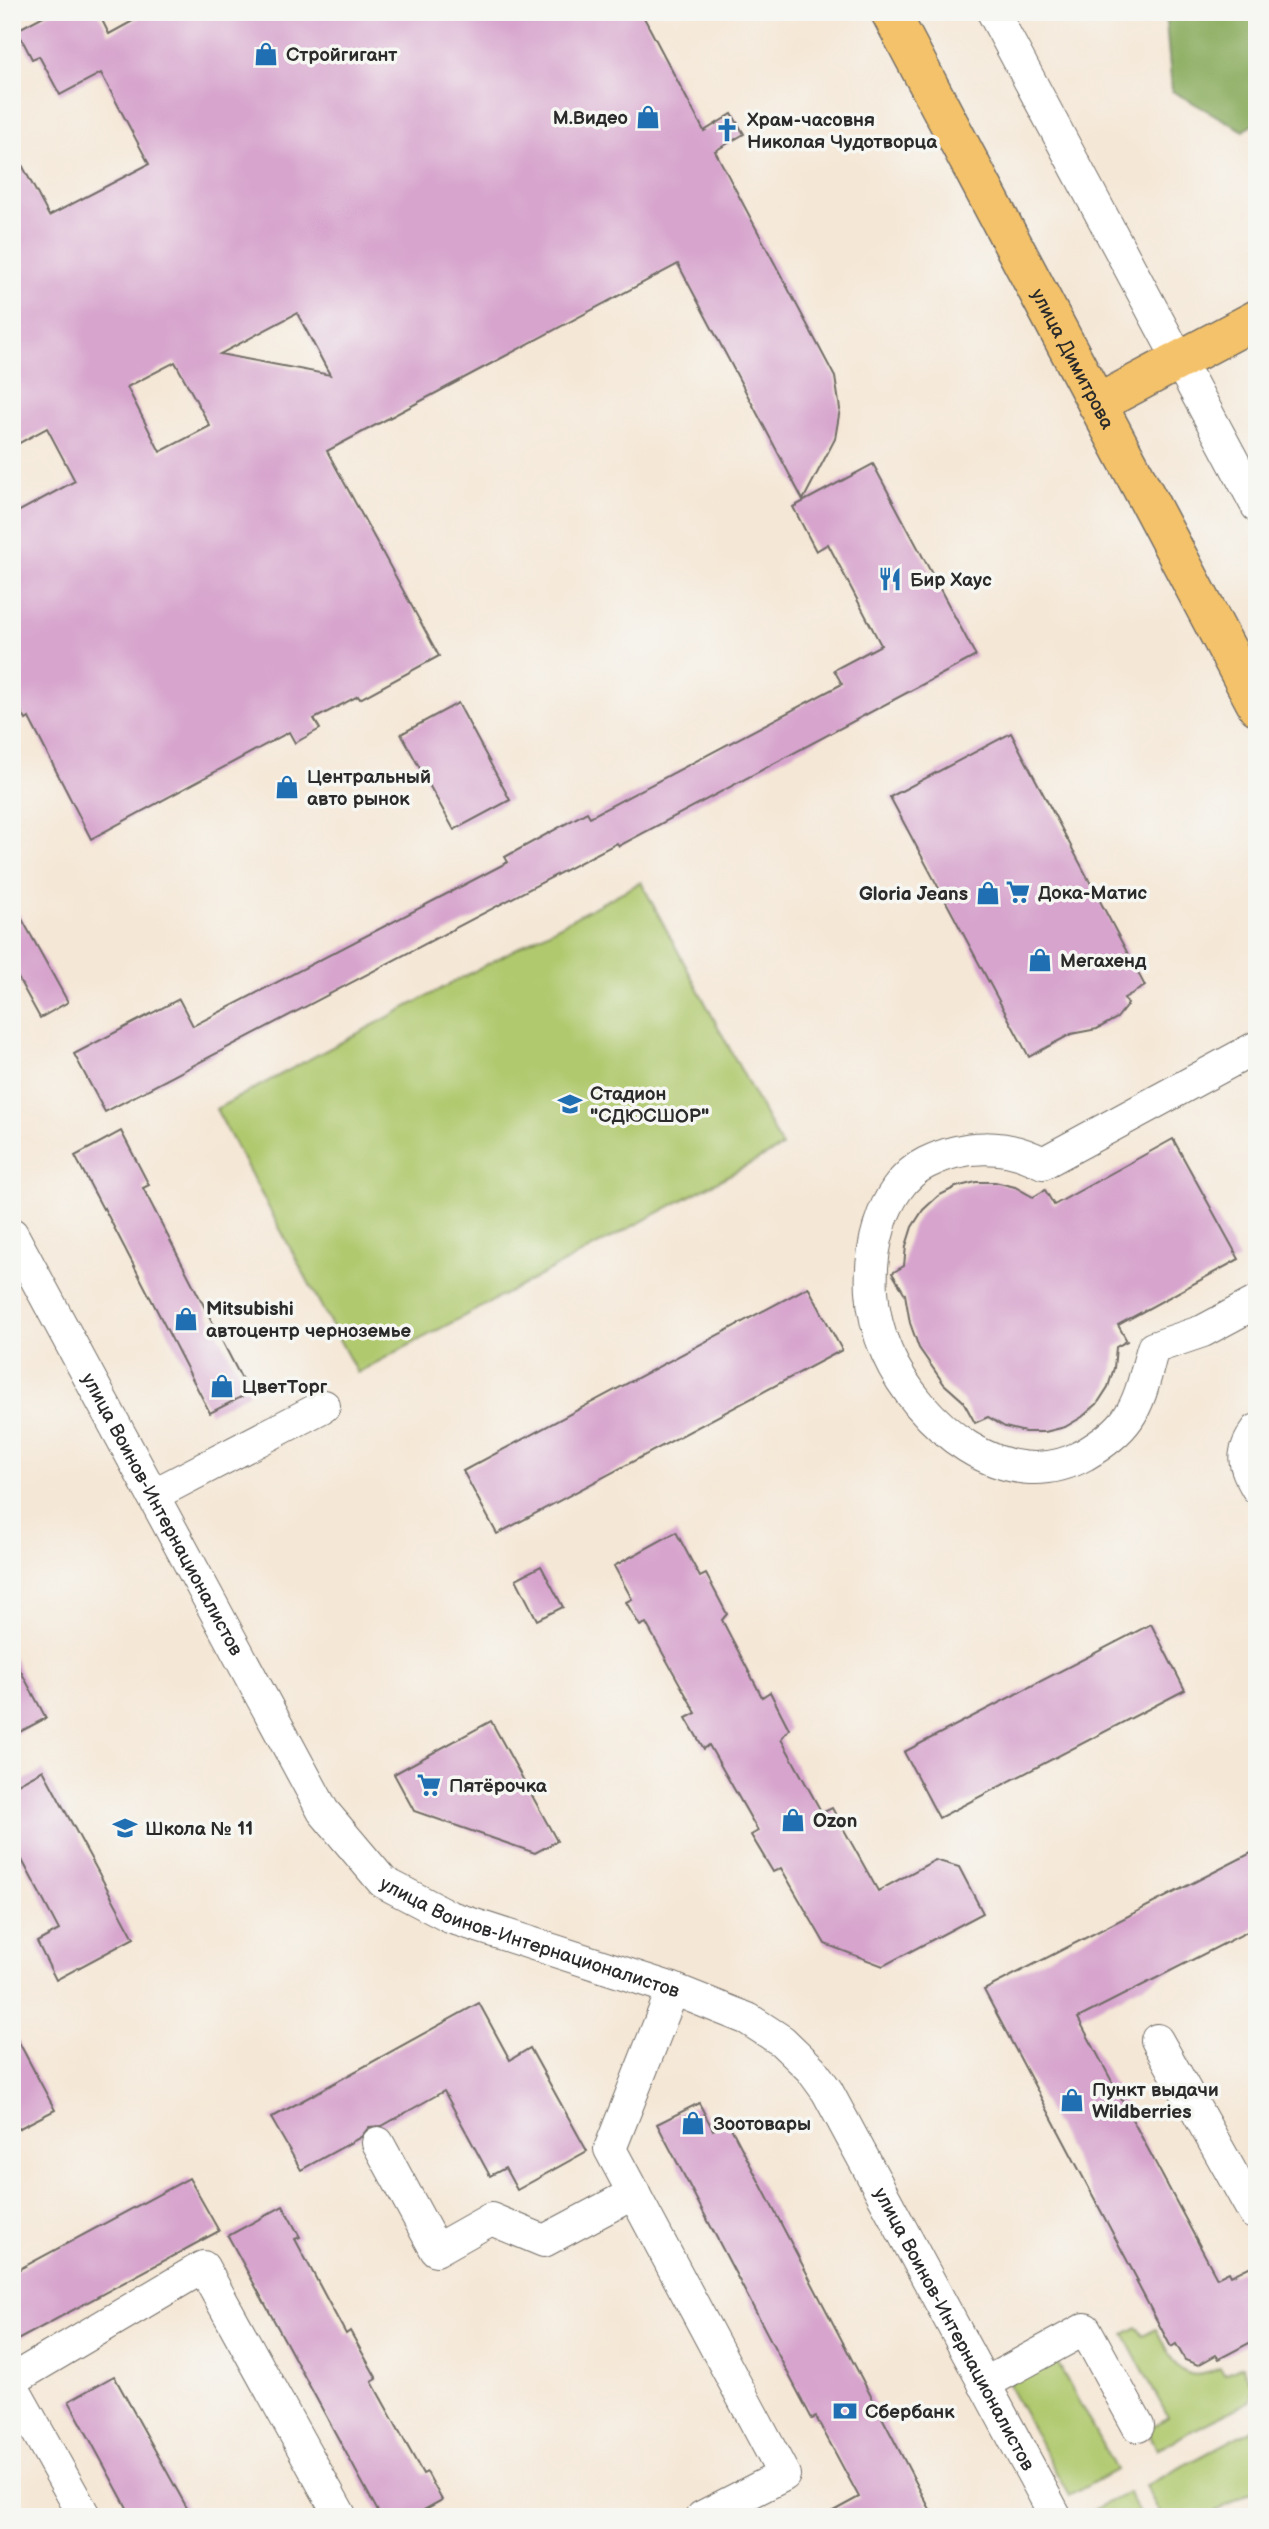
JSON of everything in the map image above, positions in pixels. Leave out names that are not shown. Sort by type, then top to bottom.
[{"type":"main road","name":"улица Димитрова","points":[[890,12],[1257,706]]},
{"type":"main road","points":[[1097,404],[1257,319]]},
{"type":"street","points":[[993,12],[1257,506]]},
{"type":"street","points":[[1257,1047],[1043,1163],[1028,1155],[1004,1149],[975,1147],[947,1153],[922,1165],[886,1203],[874,1241],[870,1282],[886,1352],[904,1385],[929,1415],[957,1442],[987,1458],[1017,1466],[1052,1467],[1078,1458],[1105,1443],[1128,1418],[1140,1391],[1153,1348],[1203,1331],[1257,1302]]},
{"type":"street","name":"улица Воинов-Интернационалистов","points":[[12,1234],[323,1811],[383,1882],[450,1917],[673,1989],[748,2019],[782,2041],[811,2069],[827,2091],[1056,2517]]},
{"type":"street","points":[[153,1495],[324,1406]]},
{"type":"street","points":[[1257,1430],[1245,1447],[1247,1469],[1257,1488]]},
{"type":"street","points":[[673,1989],[610,2149],[784,2475],[702,2517]]},
{"type":"street","points":[[1157,2040],[1256,2214]]},
{"type":"street","points":[[377,2143],[436,2250],[491,2219],[544,2241],[634,2193]]},
{"type":"street","points":[[12,2380],[203,2267],[341,2517]]},
{"type":"street","points":[[984,2384],[1085,2329],[1138,2426]]},
{"type":"street","points":[[12,2386],[85,2517]]},
{"type":"green space","points":[[1165,12],[1257,12],[1257,120],[1244,131],[1172,91]]},
{"type":"green space","points":[[641,882],[782,1147],[357,1373],[216,1109]]},
{"type":"green space","points":[[1137,2327],[1143,2336],[1156,2329],[1173,2361],[1186,2373],[1195,2375],[1220,2368],[1225,2374],[1242,2366],[1253,2388],[1250,2401],[1157,2449],[1147,2429],[1168,2417],[1124,2334]]},
{"type":"green space","points":[[1055,2358],[1116,2470],[1069,2496],[1008,2384]]},
{"type":"green space","points":[[1257,2427],[1257,2489],[1206,2517],[1162,2517],[1145,2486]]},
{"type":"green space","points":[[1128,2492],[1141,2517],[1081,2517]]},
{"type":"building","points":[[51,12],[98,12],[109,34],[149,12],[641,12],[704,131],[732,114],[744,134],[715,151],[835,377],[840,409],[835,439],[803,500],[678,264],[327,451],[439,656],[360,699],[358,696],[314,719],[320,729],[295,743],[289,732],[91,839],[29,718],[26,720],[12,694],[12,515],[75,481],[47,428],[12,447],[12,146],[49,216],[149,164],[101,73],[60,95],[39,56],[32,59],[17,30]],"holes":[[[297,313],[330,375],[220,354]],[[175,362],[210,426],[160,452],[127,387]]]},
{"type":"building","points":[[873,464],[976,656],[619,846],[617,843],[105,1112],[74,1054],[179,999],[193,1026],[508,862],[505,857],[587,812],[590,817],[842,684],[834,670],[881,645],[828,544],[816,551],[793,507]]},
{"type":"building","points":[[458,703],[510,800],[454,830],[401,734]]},
{"type":"building","name":"Дока-Матис","points":[[1011,733],[1145,986],[1124,998],[1128,1004],[1117,1018],[1097,1029],[1071,1034],[1029,1057],[890,797]]},
{"type":"building","points":[[12,901],[68,1002],[40,1018],[12,967]]},
{"type":"building","name":"Mitsubishi автоцентр черноземье","points":[[121,1131],[149,1185],[143,1188],[249,1393],[210,1413],[75,1156]]},
{"type":"building","points":[[1173,1139],[1239,1259],[1118,1325],[1127,1341],[1116,1347],[1114,1368],[1108,1387],[1097,1404],[1082,1417],[1065,1427],[1045,1432],[1025,1432],[1005,1427],[988,1417],[975,1423],[963,1401],[944,1384],[919,1348],[910,1323],[905,1294],[892,1273],[904,1266],[912,1227],[923,1210],[938,1196],[956,1187],[976,1182],[995,1182],[1015,1187],[1033,1197],[1045,1190],[1054,1205]]},
{"type":"building","points":[[808,1287],[842,1350],[497,1534],[463,1471]]},
{"type":"building","points":[[676,1532],[700,1577],[706,1574],[727,1614],[722,1620],[762,1697],[770,1692],[789,1729],[781,1739],[822,1813],[832,1808],[878,1891],[935,1860],[959,1867],[983,1913],[883,1966],[825,1944],[781,1868],[773,1872],[751,1835],[758,1831],[709,1745],[704,1749],[686,1718],[696,1713],[646,1623],[640,1626],[626,1602],[632,1599],[614,1566]]},
{"type":"building","points":[[541,1566],[563,1607],[537,1620],[516,1579]]},
{"type":"building","points":[[1151,1624],[1185,1690],[939,1818],[904,1752]]},
{"type":"building","points":[[12,1655],[46,1718],[12,1736]]},
{"type":"building","points":[[491,1721],[557,1841],[535,1853],[414,1811],[394,1774]]},
{"type":"building","points":[[43,1770],[134,1938],[56,1980],[37,1942],[59,1930],[22,1860],[12,1866],[12,1787]]},
{"type":"building","points":[[1257,1850],[1257,1927],[1078,2018],[1217,2278],[1229,2272],[1231,2276],[1257,2263],[1257,2339],[1219,2359],[1216,2355],[1198,2365],[1185,2360],[1176,2344],[1171,2347],[984,1990]]},
{"type":"building","points":[[479,2003],[510,2060],[530,2048],[587,2151],[517,2190],[505,2168],[490,2176],[444,2091],[382,2126],[369,2127],[361,2137],[301,2170],[271,2118]]},
{"type":"building","points":[[12,2029],[55,2110],[12,2132]]},
{"type":"building","points":[[699,2103],[713,2130],[728,2122],[934,2517],[822,2517],[859,2497],[816,2417],[812,2419],[657,2124]]},
{"type":"building","points":[[189,2178],[219,2231],[12,2343],[12,2273]]},
{"type":"building","points":[[283,2206],[300,2237],[295,2239],[328,2301],[346,2334],[350,2331],[377,2379],[372,2382],[423,2474],[427,2472],[442,2500],[411,2517],[381,2517],[228,2236]]},
{"type":"building","points":[[114,2376],[192,2517],[132,2517],[69,2401]]},
{"type":"place","name":"Стройгигант","points":[[266,54]]},
{"type":"place","name":"М.Видео","points":[[648,117]]},
{"type":"place","name":"Храм-часовня Николая Чудотворца","points":[[727,130]]},
{"type":"place","name":"Бир Хаус","points":[[890,579]]},
{"type":"place","name":"Центральный авто рынок","points":[[287,787]]},
{"type":"place","name":"Дока-Матис","points":[[1018,892]]},
{"type":"place","name":"Gloria Jeans","points":[[988,893]]},
{"type":"place","name":"Мегахенд","points":[[1040,960]]},
{"type":"place","name":"Стадион \"СДЮСШОР\"","points":[[570,1104]]},
{"type":"place","name":"Mitsubishi автоцентр черноземье","points":[[186,1319]]},
{"type":"place","name":"ЦветТорг","points":[[222,1386]]},
{"type":"place","name":"Пятёрочка","points":[[429,1785]]},
{"type":"place","name":"Ozon","points":[[793,1820]]},
{"type":"place","name":"Школа № 11","points":[[125,1828]]},
{"type":"place","name":"Пункт выдачи Wildberries","points":[[1072,2100]]},
{"type":"place","name":"Зоотовары","points":[[693,2123]]},
{"type":"place","name":"Сбербанк","points":[[845,2411]]}]
